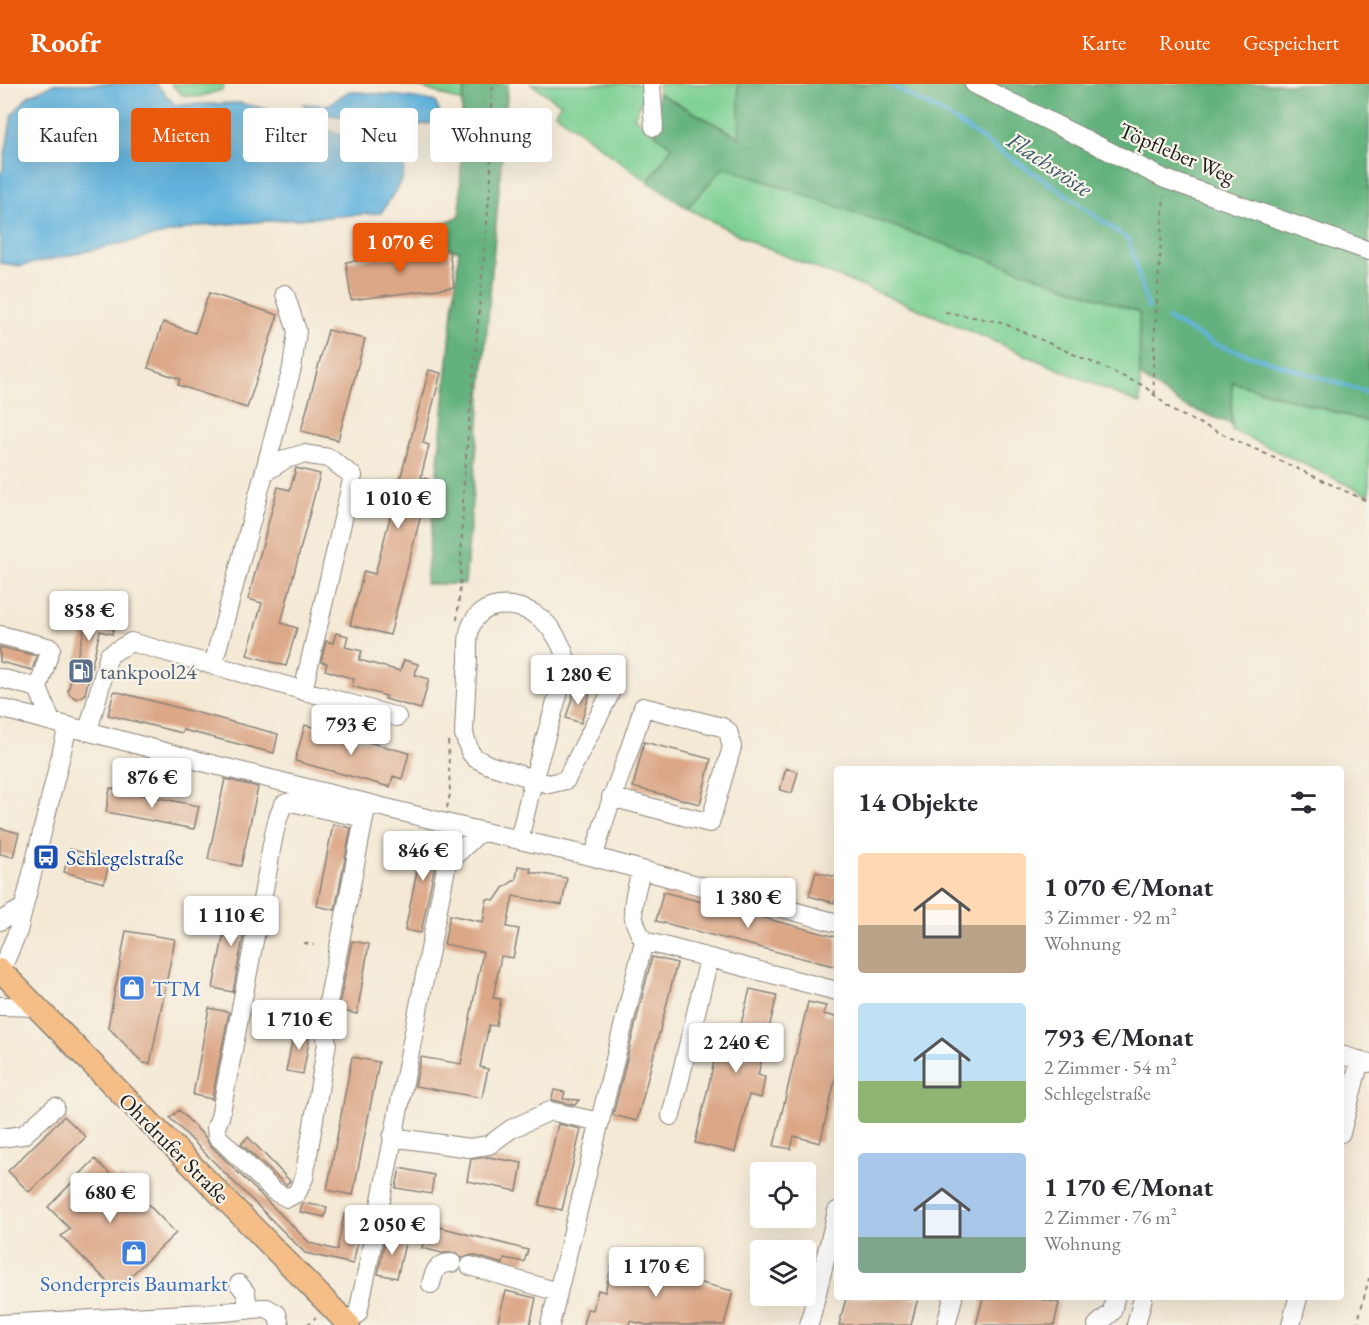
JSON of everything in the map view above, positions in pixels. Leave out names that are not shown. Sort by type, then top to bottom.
[{"type":"main road","name":"Ohrdrufer Straße","points":[[0,972],[348,1324]]},
{"type":"street","points":[[651,84],[654,127]]},
{"type":"street","name":"Töpfleber Weg","points":[[974,84],[1165,179],[1369,251]]},
{"type":"street","points":[[213,666],[292,368],[297,331],[285,294]]},
{"type":"street","points":[[265,472],[286,459],[303,454],[329,458],[353,476],[303,691]]},
{"type":"street","points":[[519,840],[534,777],[564,674],[567,664],[565,654],[555,634],[537,615],[505,604],[484,610],[474,621],[469,637],[464,734],[467,747],[476,758],[489,765],[534,777],[549,784],[566,780],[609,696],[611,687],[564,674]]},
{"type":"street","points":[[0,634],[51,648],[38,688]]},
{"type":"street","points":[[88,731],[109,655],[131,642],[397,717]]},
{"type":"street","points":[[0,678],[38,688],[60,724],[23,908],[15,941],[0,972]]},
{"type":"street","points":[[594,857],[601,825],[611,797],[633,744],[643,707],[722,727],[728,731],[732,747],[710,823],[611,797]]},
{"type":"street","points":[[0,708],[366,810]]},
{"type":"street","points":[[366,810],[323,1022],[327,1043],[304,1178],[297,1193],[287,1198],[274,1191],[217,1136],[216,1127],[238,1030],[277,824],[284,804],[291,802],[366,810],[449,824],[594,857],[834,922]]},
{"type":"street","points":[[348,1324],[359,1309],[447,862],[481,831]]},
{"type":"street","points":[[550,1325],[644,940],[632,919],[641,871]]},
{"type":"street","points":[[0,921],[23,908]]},
{"type":"street","points":[[644,940],[834,990]]},
{"type":"street","points":[[671,1116],[709,959]]},
{"type":"street","points":[[0,1006],[37,1007]]},
{"type":"street","points":[[1344,1056],[1365,1061],[1344,1120]]},
{"type":"street","points":[[0,1138],[23,1135],[55,1107]]},
{"type":"street","points":[[393,1137],[469,1148],[489,1145],[529,1120],[549,1111],[600,1122]]},
{"type":"street","points":[[809,1325],[834,1223]]},
{"type":"street","points":[[431,1284],[437,1266],[461,1264],[558,1292]]},
{"type":"street","points":[[239,1284],[246,1293],[245,1317]]},
{"type":"street","points":[[946,1325],[952,1300]]},
{"type":"street","points":[[1097,1325],[1112,1312],[1115,1300]]},
{"type":"street","points":[[1136,1325],[1142,1300]]},
{"type":"street","points":[[1291,1325],[1297,1300]]},
{"type":"street","points":[[0,1324],[117,1321],[225,1312],[245,1317],[267,1308],[273,1310],[280,1319],[280,1325]]},
{"type":"path","points":[[456,629],[460,588],[464,478],[491,176],[490,117],[493,84]]},
{"type":"path","points":[[1155,394],[1154,343],[1165,179]]},
{"type":"path","points":[[945,312],[1001,322],[1098,364],[1144,386],[1173,411],[1369,502]]},
{"type":"path","points":[[449,734],[449,824]]},
{"type":"path","points":[[304,943],[314,945]]},
{"type":"path","points":[[1357,1325],[1369,1278]]},
{"type":"green space","points":[[171,84],[225,84],[222,90],[199,97],[182,95]]},
{"type":"green space","points":[[400,84],[466,84],[462,102],[423,88]]},
{"type":"green space","points":[[466,84],[508,84],[506,108],[462,108]]},
{"type":"green space","points":[[531,84],[645,84],[645,95],[634,117],[672,147],[648,182],[555,113],[561,104]]},
{"type":"green space","points":[[658,84],[738,84],[741,138],[658,93]]},
{"type":"green space","points":[[738,84],[1369,84],[1369,422],[1232,382],[1231,424],[1182,405],[1140,376],[1139,312],[724,167],[687,208],[648,182],[672,147],[656,135],[658,93],[740,138]]},
{"type":"green space","points":[[461,162],[501,162],[465,584],[426,584],[459,250],[381,249],[460,216]]},
{"type":"green space","points":[[724,166],[1139,312],[1140,404],[902,302],[758,245],[687,208]]},
{"type":"green space","points":[[1231,382],[1369,422],[1369,495],[1232,430]]},
{"type":"water","points":[[54,84],[156,84],[175,105],[240,103],[261,108],[243,108],[243,162],[328,162],[328,130],[340,135],[340,162],[405,162],[402,180],[381,213],[200,226],[21,266],[0,263],[0,174],[12,115],[28,96]]},
{"type":"water","points":[[349,91],[435,102],[438,108],[430,108],[430,124],[418,125],[418,108],[340,108],[340,117],[328,114],[328,108],[308,108],[303,104],[328,105]]},
{"type":"building","points":[[449,249],[454,287],[351,300],[346,262]]},
{"type":"building","points":[[209,293],[278,315],[247,408],[178,385],[180,379],[148,368],[163,322],[195,333]]},
{"type":"building","points":[[328,330],[365,339],[338,440],[301,431]]},
{"type":"building","points":[[429,370],[441,373],[423,443],[429,445],[421,477],[430,480],[390,635],[350,625],[364,571],[375,574]]},
{"type":"building","points":[[296,468],[320,474],[281,623],[297,628],[286,666],[247,655],[262,603],[248,599],[278,487],[290,490]]},
{"type":"building","points":[[79,600],[118,611],[112,634],[100,631],[85,694],[77,699],[68,691],[85,627],[74,623]]},
{"type":"building","points":[[336,633],[348,636],[345,647],[362,651],[359,660],[400,671],[404,660],[418,664],[415,675],[429,679],[421,709],[385,699],[386,696],[352,686],[354,679],[325,670],[327,663],[321,662],[326,641],[333,643]]},
{"type":"building","points":[[0,647],[37,656],[32,670],[0,662]]},
{"type":"building","points":[[575,689],[590,693],[581,723],[566,718]]},
{"type":"building","points":[[114,691],[278,734],[274,753],[183,730],[182,733],[108,715]]},
{"type":"building","points":[[305,725],[409,753],[402,779],[393,776],[390,787],[295,761]]},
{"type":"building","points":[[644,742],[711,759],[700,804],[633,787]]},
{"type":"building","points":[[786,768],[798,772],[792,793],[780,790]]},
{"type":"building","points":[[225,779],[258,787],[241,866],[208,859]]},
{"type":"building","points":[[110,788],[199,806],[194,829],[106,812]]},
{"type":"building","points":[[333,824],[351,828],[335,910],[317,906]]},
{"type":"building","points":[[0,828],[19,833],[13,857],[0,854]]},
{"type":"building","points":[[425,832],[441,835],[421,933],[405,930]]},
{"type":"building","points":[[70,849],[110,860],[104,883],[64,872]]},
{"type":"building","points":[[518,866],[531,868],[530,872],[567,878],[562,905],[513,896],[507,927],[519,929],[513,958],[501,956],[493,998],[501,999],[496,1026],[489,1025],[480,1067],[488,1069],[482,1098],[415,1086],[421,1057],[461,1064],[483,952],[444,944],[450,915],[483,922],[487,899],[495,900],[503,888],[516,879]]},
{"type":"building","points":[[816,872],[834,876],[834,903],[809,896]]},
{"type":"building","points":[[663,892],[834,936],[834,966],[656,921]]},
{"type":"building","points":[[230,902],[249,905],[233,992],[213,988]]},
{"type":"building","points":[[126,931],[175,939],[150,1064],[143,1063],[108,1027]]},
{"type":"building","points":[[352,941],[369,944],[357,1014],[338,1010]]},
{"type":"building","points":[[652,957],[677,963],[637,1121],[613,1115]]},
{"type":"building","points":[[750,989],[777,995],[758,1075],[765,1077],[761,1098],[749,1095],[735,1152],[695,1143],[723,1024],[740,1028]]},
{"type":"building","points":[[808,1002],[826,1006],[823,1014],[834,1016],[834,1085],[820,1143],[794,1136],[791,1149],[774,1146]]},
{"type":"building","points":[[209,1008],[229,1012],[212,1099],[193,1095]]},
{"type":"building","points":[[295,1027],[311,1030],[303,1074],[286,1071]]},
{"type":"building","points":[[352,1057],[379,1062],[353,1195],[327,1190]]},
{"type":"building","points":[[554,1090],[565,1092],[563,1099],[579,1100],[575,1105],[551,1100]]},
{"type":"building","points":[[179,1110],[209,1144],[310,1243],[337,1250],[344,1214],[363,1217],[353,1264],[305,1253],[170,1118]]},
{"type":"building","points":[[64,1116],[86,1137],[29,1192],[8,1171]]},
{"type":"building","points":[[558,1124],[581,1129],[562,1210],[539,1205]]},
{"type":"building","points":[[248,1137],[290,1181],[286,1185],[241,1144]]},
{"type":"building","points":[[488,1157],[522,1163],[517,1191],[467,1181],[471,1159]]},
{"type":"building","points":[[95,1159],[117,1181],[121,1177],[176,1233],[116,1290],[61,1236],[70,1229],[48,1207]]},
{"type":"building","points":[[400,1168],[434,1175],[431,1194],[396,1188]]},
{"type":"building","points":[[302,1203],[327,1207],[325,1217],[300,1212]]},
{"type":"building","points":[[428,1224],[528,1250],[524,1262],[504,1258],[503,1264],[473,1255],[462,1258],[456,1253],[442,1253],[422,1248]]},
{"type":"building","points":[[386,1235],[406,1239],[397,1278],[378,1274]]},
{"type":"building","points":[[622,1251],[645,1257],[642,1268],[733,1291],[724,1325],[647,1325],[630,1321],[629,1325],[583,1325],[587,1309],[593,1310],[598,1290],[605,1292],[613,1260],[619,1262]]},
{"type":"building","points":[[506,1291],[536,1298],[530,1325],[497,1325]]},
{"type":"building","points":[[845,1300],[917,1300],[911,1325],[839,1325]]},
{"type":"building","points":[[982,1300],[1046,1300],[1059,1303],[1054,1325],[976,1325]]},
{"type":"waterway","name":"Flachsröste","points":[[888,84],[946,115],[1058,189],[1129,240],[1148,308]]},
{"type":"waterway","name":"Flachsröste","points":[[1168,319],[1217,345],[1369,393]]},
{"type":"place","name":"tankpool24","points":[[81,671]]},
{"type":"place","name":"Schlegelstraße","points":[[46,857]]},
{"type":"place","name":"TTM","points":[[132,988]]},
{"type":"place","name":"Sonderpreis Baumarkt","points":[[134,1253]]}]
